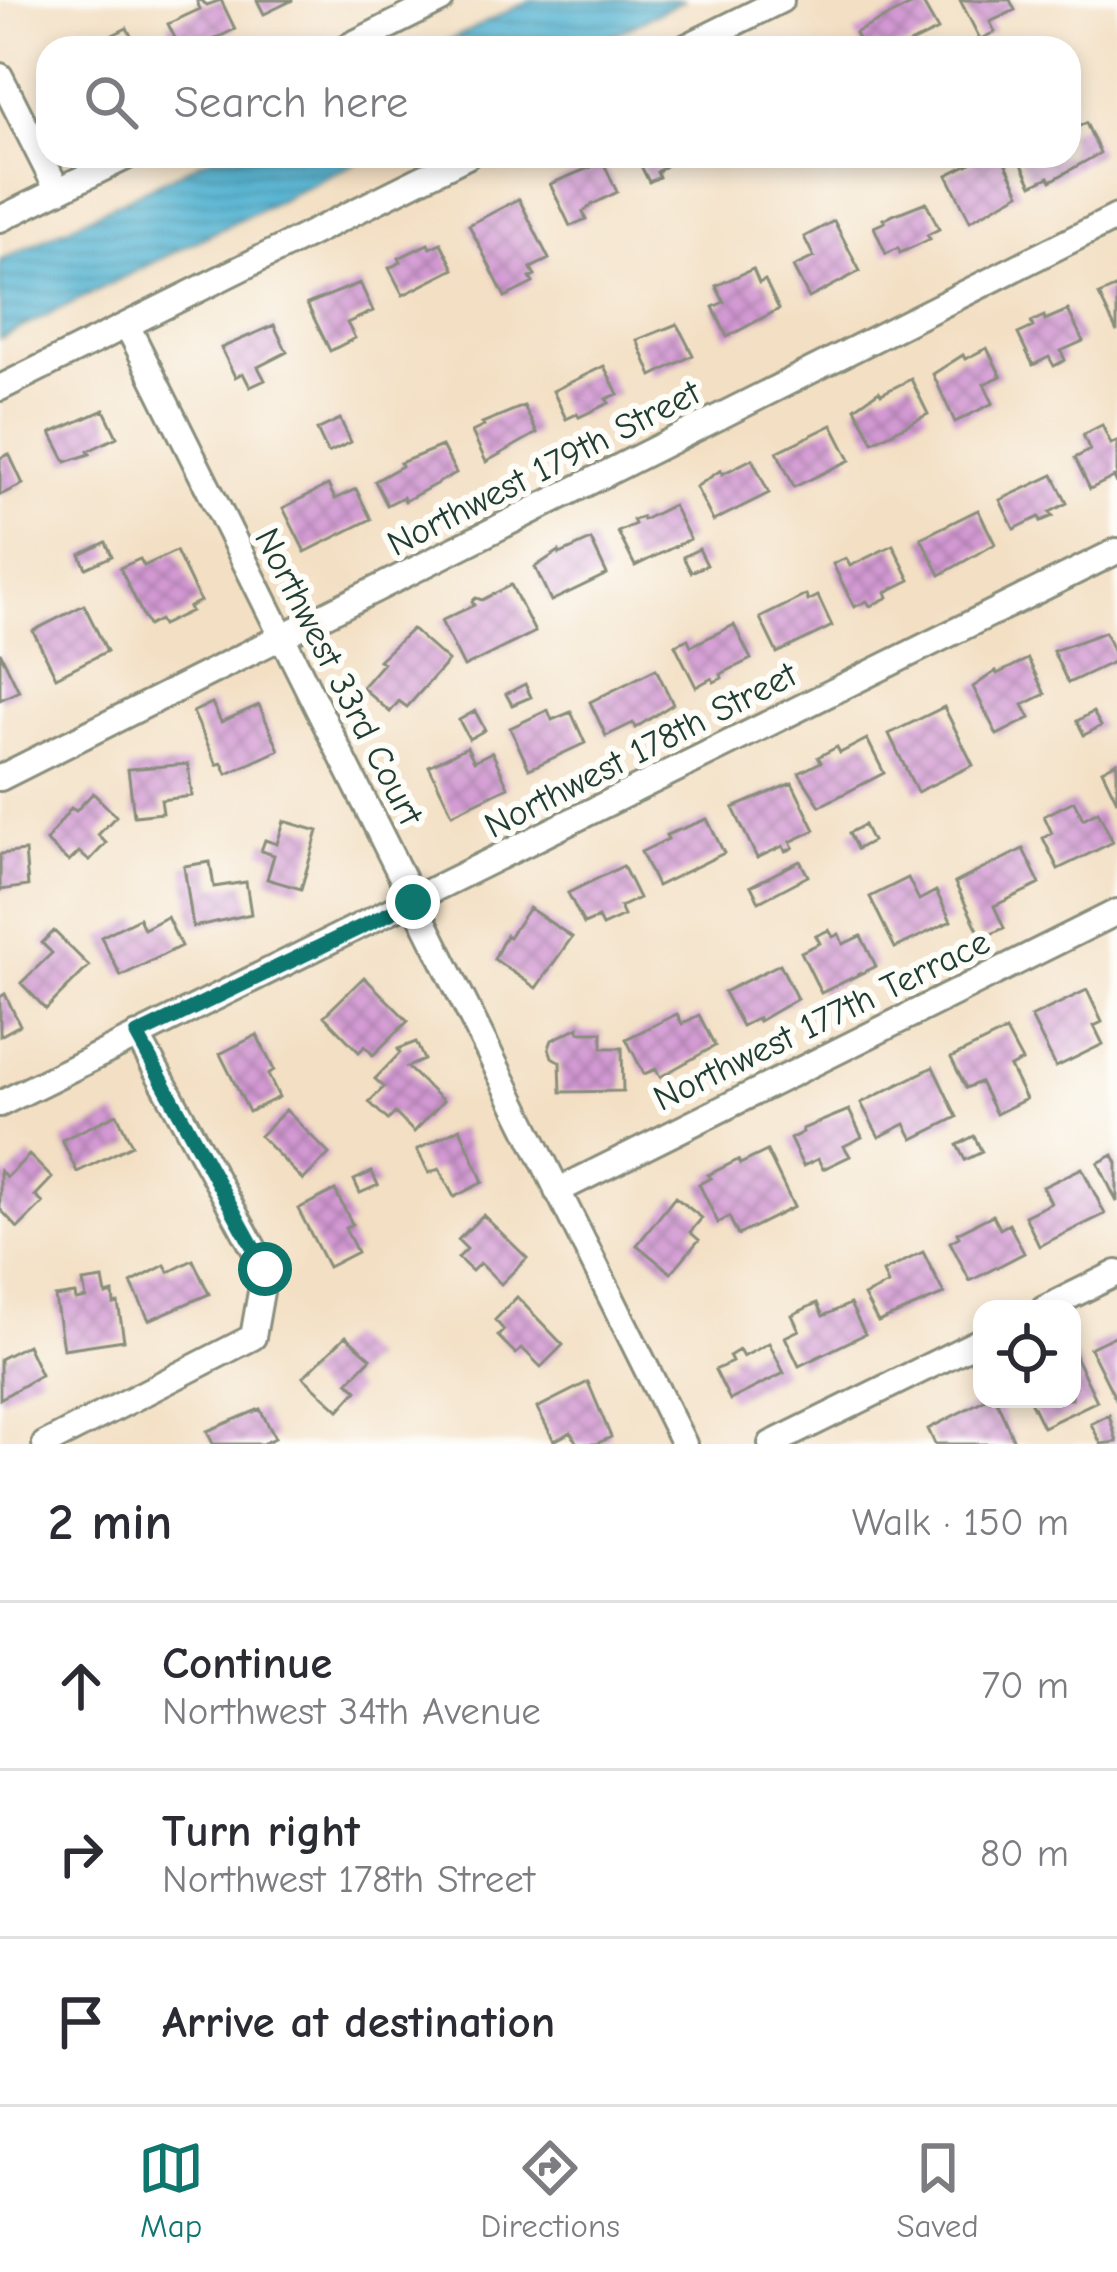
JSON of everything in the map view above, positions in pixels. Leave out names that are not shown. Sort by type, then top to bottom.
[{"type":"street","points":[[369,36],[441,0]]},
{"type":"street","points":[[708,36],[781,0]]},
{"type":"street","points":[[0,76],[36,147]]},
{"type":"street","points":[[46,168],[58,191]]},
{"type":"street","points":[[0,219],[104,168]]},
{"type":"street","points":[[0,388],[443,168]]},
{"type":"street","name":"Northwest 179th Street","points":[[0,778],[1117,217]]},
{"type":"street","name":"Northwest 33rd Court","points":[[127,325],[684,1444]]},
{"type":"street","name":"Northwest 178th Street","points":[[0,1104],[1117,551]]},
{"type":"street","name":"Northwest 177th Terrace","points":[[556,1191],[1117,911]]},
{"type":"street","points":[[45,1444],[253,1337],[265,1269],[137,1035]]},
{"type":"street","points":[[1062,1300],[1117,1273]]},
{"type":"street","points":[[771,1444],[973,1344]]},
{"type":"water","points":[[531,0],[684,0],[611,36],[458,36]]},
{"type":"water","points":[[190,168],[345,168],[0,338],[0,261]]},
{"type":"building","points":[[221,0],[235,29],[221,36],[174,36],[168,24],[200,9],[197,2],[207,5]]},
{"type":"building","points":[[257,0],[293,0],[264,14]]},
{"type":"building","points":[[921,0],[938,30],[926,36],[855,33]]},
{"type":"building","points":[[960,0],[1010,0],[1015,10],[990,22],[995,32],[978,36]]},
{"type":"building","points":[[1086,123],[1100,153],[1081,164],[1081,125]]},
{"type":"building","points":[[589,168],[606,168],[617,192],[593,204],[583,212],[586,219],[570,226],[550,184]]},
{"type":"building","points":[[642,168],[662,168],[657,172],[659,177],[649,182]]},
{"type":"building","points":[[961,168],[1008,168],[1020,193],[970,221],[947,175]]},
{"type":"building","points":[[1024,168],[1074,168],[1051,181],[1049,177],[1032,185]]},
{"type":"building","points":[[519,199],[549,259],[531,268],[533,283],[505,297],[469,225]]},
{"type":"building","points":[[926,202],[939,229],[927,235],[930,239],[886,254],[874,227]]},
{"type":"building","points":[[834,221],[860,271],[809,298],[793,267],[814,257],[804,237]]},
{"type":"building","points":[[441,243],[454,269],[403,295],[389,268],[428,244],[430,248]]},
{"type":"building","points":[[753,269],[759,283],[765,280],[779,309],[727,337],[713,307],[724,302],[716,286]]},
{"type":"building","points":[[360,283],[373,311],[347,323],[355,338],[330,351],[307,304]]},
{"type":"building","points":[[1117,287],[1117,332],[1099,295]]},
{"type":"building","points":[[1068,310],[1083,341],[1061,351],[1065,360],[1054,366],[1049,357],[1033,365],[1018,334],[1033,327],[1031,322]]},
{"type":"building","points":[[677,324],[693,355],[652,376],[637,340]]},
{"type":"building","points":[[274,325],[287,352],[258,367],[265,380],[250,387],[243,373],[235,377],[221,348]]},
{"type":"building","points":[[987,348],[1001,376],[984,384],[993,403],[955,422],[933,374],[963,355],[965,359]]},
{"type":"building","points":[[604,366],[618,394],[606,399],[609,403],[566,419],[553,391]]},
{"type":"building","points":[[911,379],[928,414],[873,442],[855,408],[879,391]]},
{"type":"building","points":[[524,406],[537,433],[486,462],[472,432]]},
{"type":"building","points":[[104,410],[117,437],[66,462],[51,433]]},
{"type":"building","points":[[340,419],[351,442],[328,453],[317,430]]},
{"type":"building","points":[[832,425],[850,460],[794,487],[777,452]]},
{"type":"building","points":[[1102,425],[1111,444],[1117,441],[1117,484],[1114,477],[1090,489],[1075,458],[1090,450],[1083,435]]},
{"type":"building","points":[[442,446],[456,473],[405,501],[403,497],[387,505],[375,481],[402,466],[400,463]]},
{"type":"building","points":[[9,454],[23,484],[0,495],[0,458]]},
{"type":"building","points":[[752,459],[769,493],[713,521],[696,487],[721,470],[722,474]]},
{"type":"building","points":[[1053,475],[1067,503],[1050,512],[1053,516],[1014,529],[1000,500]]},
{"type":"building","points":[[328,485],[335,499],[356,489],[371,519],[305,552],[283,508]]},
{"type":"building","points":[[673,505],[690,539],[635,566],[618,532],[635,524],[633,520]]},
{"type":"building","points":[[978,510],[995,544],[940,575],[921,538]]},
{"type":"building","points":[[591,540],[607,574],[551,601],[535,567],[559,551]]},
{"type":"building","points":[[106,542],[112,556],[86,568],[80,555]]},
{"type":"building","points":[[893,545],[910,580],[870,606],[867,601],[854,607],[833,564],[846,558],[850,566]]},
{"type":"building","points":[[699,549],[707,565],[691,572],[683,557]]},
{"type":"building","points":[[176,551],[200,601],[189,607],[191,611],[162,625],[159,620],[148,626],[120,568],[140,559],[144,566]]},
{"type":"building","points":[[511,585],[535,632],[464,667],[441,621],[474,605],[476,598],[482,600]]},
{"type":"building","points":[[806,595],[808,601],[818,596],[832,626],[777,653],[760,618]]},
{"type":"building","points":[[84,605],[107,651],[56,677],[33,631]]},
{"type":"building","points":[[734,625],[751,659],[721,674],[722,678],[696,687],[675,645],[688,639],[691,646]]},
{"type":"building","points":[[412,629],[448,661],[407,707],[399,701],[390,712],[362,687],[383,663],[379,660]]},
{"type":"building","points":[[1105,632],[1117,660],[1068,683],[1053,651]]},
{"type":"building","points":[[0,652],[19,691],[0,700]]},
{"type":"building","points":[[1028,659],[1045,694],[1023,705],[1030,718],[997,735],[973,687],[996,671]]},
{"type":"building","points":[[656,669],[673,704],[635,728],[633,723],[606,736],[590,702]]},
{"type":"building","points":[[525,684],[531,697],[512,705],[506,694]]},
{"type":"building","points":[[212,703],[221,722],[259,705],[279,750],[227,774],[222,763],[217,765],[193,712]]},
{"type":"building","points":[[944,707],[973,765],[917,792],[889,734]]},
{"type":"building","points":[[548,710],[552,720],[571,712],[585,743],[529,769],[510,728]]},
{"type":"building","points":[[475,711],[485,730],[469,739],[459,720]]},
{"type":"building","points":[[1093,712],[1101,726],[1084,735],[1077,721]]},
{"type":"building","points":[[867,739],[884,773],[820,806],[799,773],[837,747],[840,753]]},
{"type":"building","points":[[467,747],[474,761],[492,752],[508,787],[452,814],[429,766]]},
{"type":"building","points":[[1117,762],[1117,801],[1102,770]]},
{"type":"building","points":[[188,764],[192,796],[161,800],[163,813],[134,816],[128,769]]},
{"type":"building","points":[[792,783],[815,830],[790,842],[789,850],[783,846],[757,858],[733,808]]},
{"type":"building","points":[[93,793],[116,816],[98,835],[106,843],[89,861],[79,852],[69,862],[46,841],[71,808],[76,811]]},
{"type":"building","points":[[1074,801],[1083,819],[1098,811],[1113,842],[1058,869],[1043,838],[1052,833],[1044,816]]},
{"type":"building","points":[[707,819],[724,853],[657,886],[641,852],[668,839],[666,835]]},
{"type":"building","points":[[284,821],[318,831],[301,889],[267,879],[274,855],[261,851],[265,840],[277,844]]},
{"type":"building","points":[[864,825],[872,841],[857,849],[849,833]]},
{"type":"building","points":[[1023,849],[1040,884],[994,906],[1004,928],[982,938],[955,883]]},
{"type":"building","points":[[25,851],[28,886],[0,890],[0,854]]},
{"type":"building","points":[[800,861],[808,876],[759,902],[751,886]]},
{"type":"building","points":[[210,862],[214,887],[246,882],[251,914],[193,927],[184,866]]},
{"type":"building","points":[[623,866],[639,898],[620,907],[624,916],[602,926],[598,918],[584,924],[568,893]]},
{"type":"building","points":[[908,878],[919,900],[936,891],[951,921],[895,948],[870,897]]},
{"type":"building","points":[[529,908],[572,937],[536,988],[494,959],[506,935]]},
{"type":"building","points":[[167,917],[181,946],[121,976],[101,937],[139,918],[144,929]]},
{"type":"building","points":[[829,930],[833,937],[839,934],[843,944],[861,936],[876,966],[821,993],[801,952],[820,943],[816,936]]},
{"type":"building","points":[[54,931],[89,966],[46,1009],[21,983],[52,953],[42,943]]},
{"type":"building","points":[[780,964],[797,999],[742,1026],[724,992]]},
{"type":"building","points":[[364,977],[408,1021],[373,1055],[365,1046],[359,1052],[324,1016]]},
{"type":"building","points":[[1087,990],[1102,1022],[1094,1026],[1103,1044],[1056,1067],[1031,1017]]},
{"type":"building","points":[[5,994],[20,1025],[0,1036],[0,997]]},
{"type":"building","points":[[677,1014],[682,1024],[699,1015],[715,1046],[660,1077],[656,1069],[644,1074],[626,1039]]},
{"type":"building","points":[[579,1027],[579,1032],[602,1032],[602,1048],[622,1048],[623,1091],[561,1092],[560,1062],[549,1048],[552,1040]]},
{"type":"building","points":[[1006,1031],[1022,1061],[1010,1067],[1026,1099],[996,1114],[980,1082],[966,1088],[951,1058]]},
{"type":"building","points":[[257,1035],[274,1070],[268,1074],[279,1097],[249,1112],[220,1054]]},
{"type":"building","points":[[416,1042],[424,1060],[407,1067],[443,1101],[414,1132],[395,1113],[388,1120],[369,1102],[384,1087],[375,1079],[400,1053],[398,1049]]},
{"type":"building","points":[[933,1067],[957,1117],[913,1139],[905,1124],[879,1137],[861,1103]]},
{"type":"building","points":[[286,1110],[329,1154],[303,1180],[260,1136]]},
{"type":"building","points":[[849,1110],[862,1137],[844,1146],[850,1156],[823,1169],[818,1159],[803,1166],[790,1139],[802,1129]]},
{"type":"building","points":[[117,1114],[132,1145],[77,1172],[62,1140]]},
{"type":"building","points":[[460,1128],[483,1182],[454,1197],[439,1169],[429,1173],[417,1150]]},
{"type":"building","points":[[974,1136],[982,1152],[965,1160],[957,1145]]},
{"type":"building","points":[[767,1151],[794,1207],[738,1235],[729,1217],[718,1223],[699,1184],[738,1160],[740,1164]]},
{"type":"building","points":[[29,1155],[52,1178],[35,1196],[43,1203],[18,1228],[0,1209],[0,1171],[7,1177]]},
{"type":"building","points":[[1113,1155],[1117,1163],[1117,1202],[1098,1163]]},
{"type":"building","points":[[1082,1168],[1105,1214],[1039,1246],[1025,1216],[1051,1203],[1043,1187]]},
{"type":"building","points":[[372,1172],[378,1185],[360,1193],[354,1180]]},
{"type":"building","points":[[335,1190],[352,1224],[345,1228],[357,1252],[328,1267],[298,1209]]},
{"type":"building","points":[[675,1197],[702,1218],[690,1232],[699,1240],[671,1273],[637,1245]]},
{"type":"building","points":[[483,1215],[527,1258],[501,1284],[480,1263],[472,1271],[458,1258],[467,1249],[458,1240]]},
{"type":"building","points":[[993,1215],[1000,1229],[1009,1224],[1024,1253],[970,1281],[950,1242],[959,1237],[957,1233]]},
{"type":"building","points":[[923,1252],[944,1294],[878,1322],[864,1296],[888,1284],[883,1272]]},
{"type":"building","points":[[193,1260],[209,1294],[149,1320],[131,1283],[165,1265],[169,1272]]},
{"type":"building","points":[[103,1279],[106,1295],[113,1293],[114,1304],[118,1303],[124,1340],[63,1349],[55,1297],[75,1294],[76,1300],[86,1298],[83,1282]]},
{"type":"building","points":[[517,1297],[563,1345],[541,1367],[522,1348],[516,1354],[498,1336],[504,1330],[495,1320]]},
{"type":"building","points":[[817,1303],[823,1316],[850,1304],[865,1334],[799,1366],[785,1337],[799,1330],[792,1315]]},
{"type":"building","points":[[1117,1335],[1117,1402],[1090,1348]]},
{"type":"building","points":[[346,1336],[371,1358],[348,1382],[357,1390],[339,1410],[303,1377]]},
{"type":"building","points":[[769,1343],[784,1373],[730,1400],[715,1370],[732,1362],[729,1356],[739,1350],[743,1357]]},
{"type":"building","points":[[27,1345],[41,1375],[0,1399],[0,1359]]},
{"type":"building","points":[[1081,1368],[1097,1401],[1043,1427],[1034,1408],[1081,1408]]},
{"type":"building","points":[[588,1382],[611,1437],[596,1444],[577,1444],[571,1432],[554,1441],[537,1408]]},
{"type":"building","points":[[973,1406],[1000,1408],[1015,1444],[935,1444],[928,1429]]},
{"type":"building","points":[[260,1409],[275,1438],[262,1444],[213,1444],[207,1431]]},
{"type":"building","points":[[1109,1415],[1117,1442],[1101,1444],[1091,1424]]},
{"type":"route","points":[[265,1269],[137,1035],[413,902]]}]
